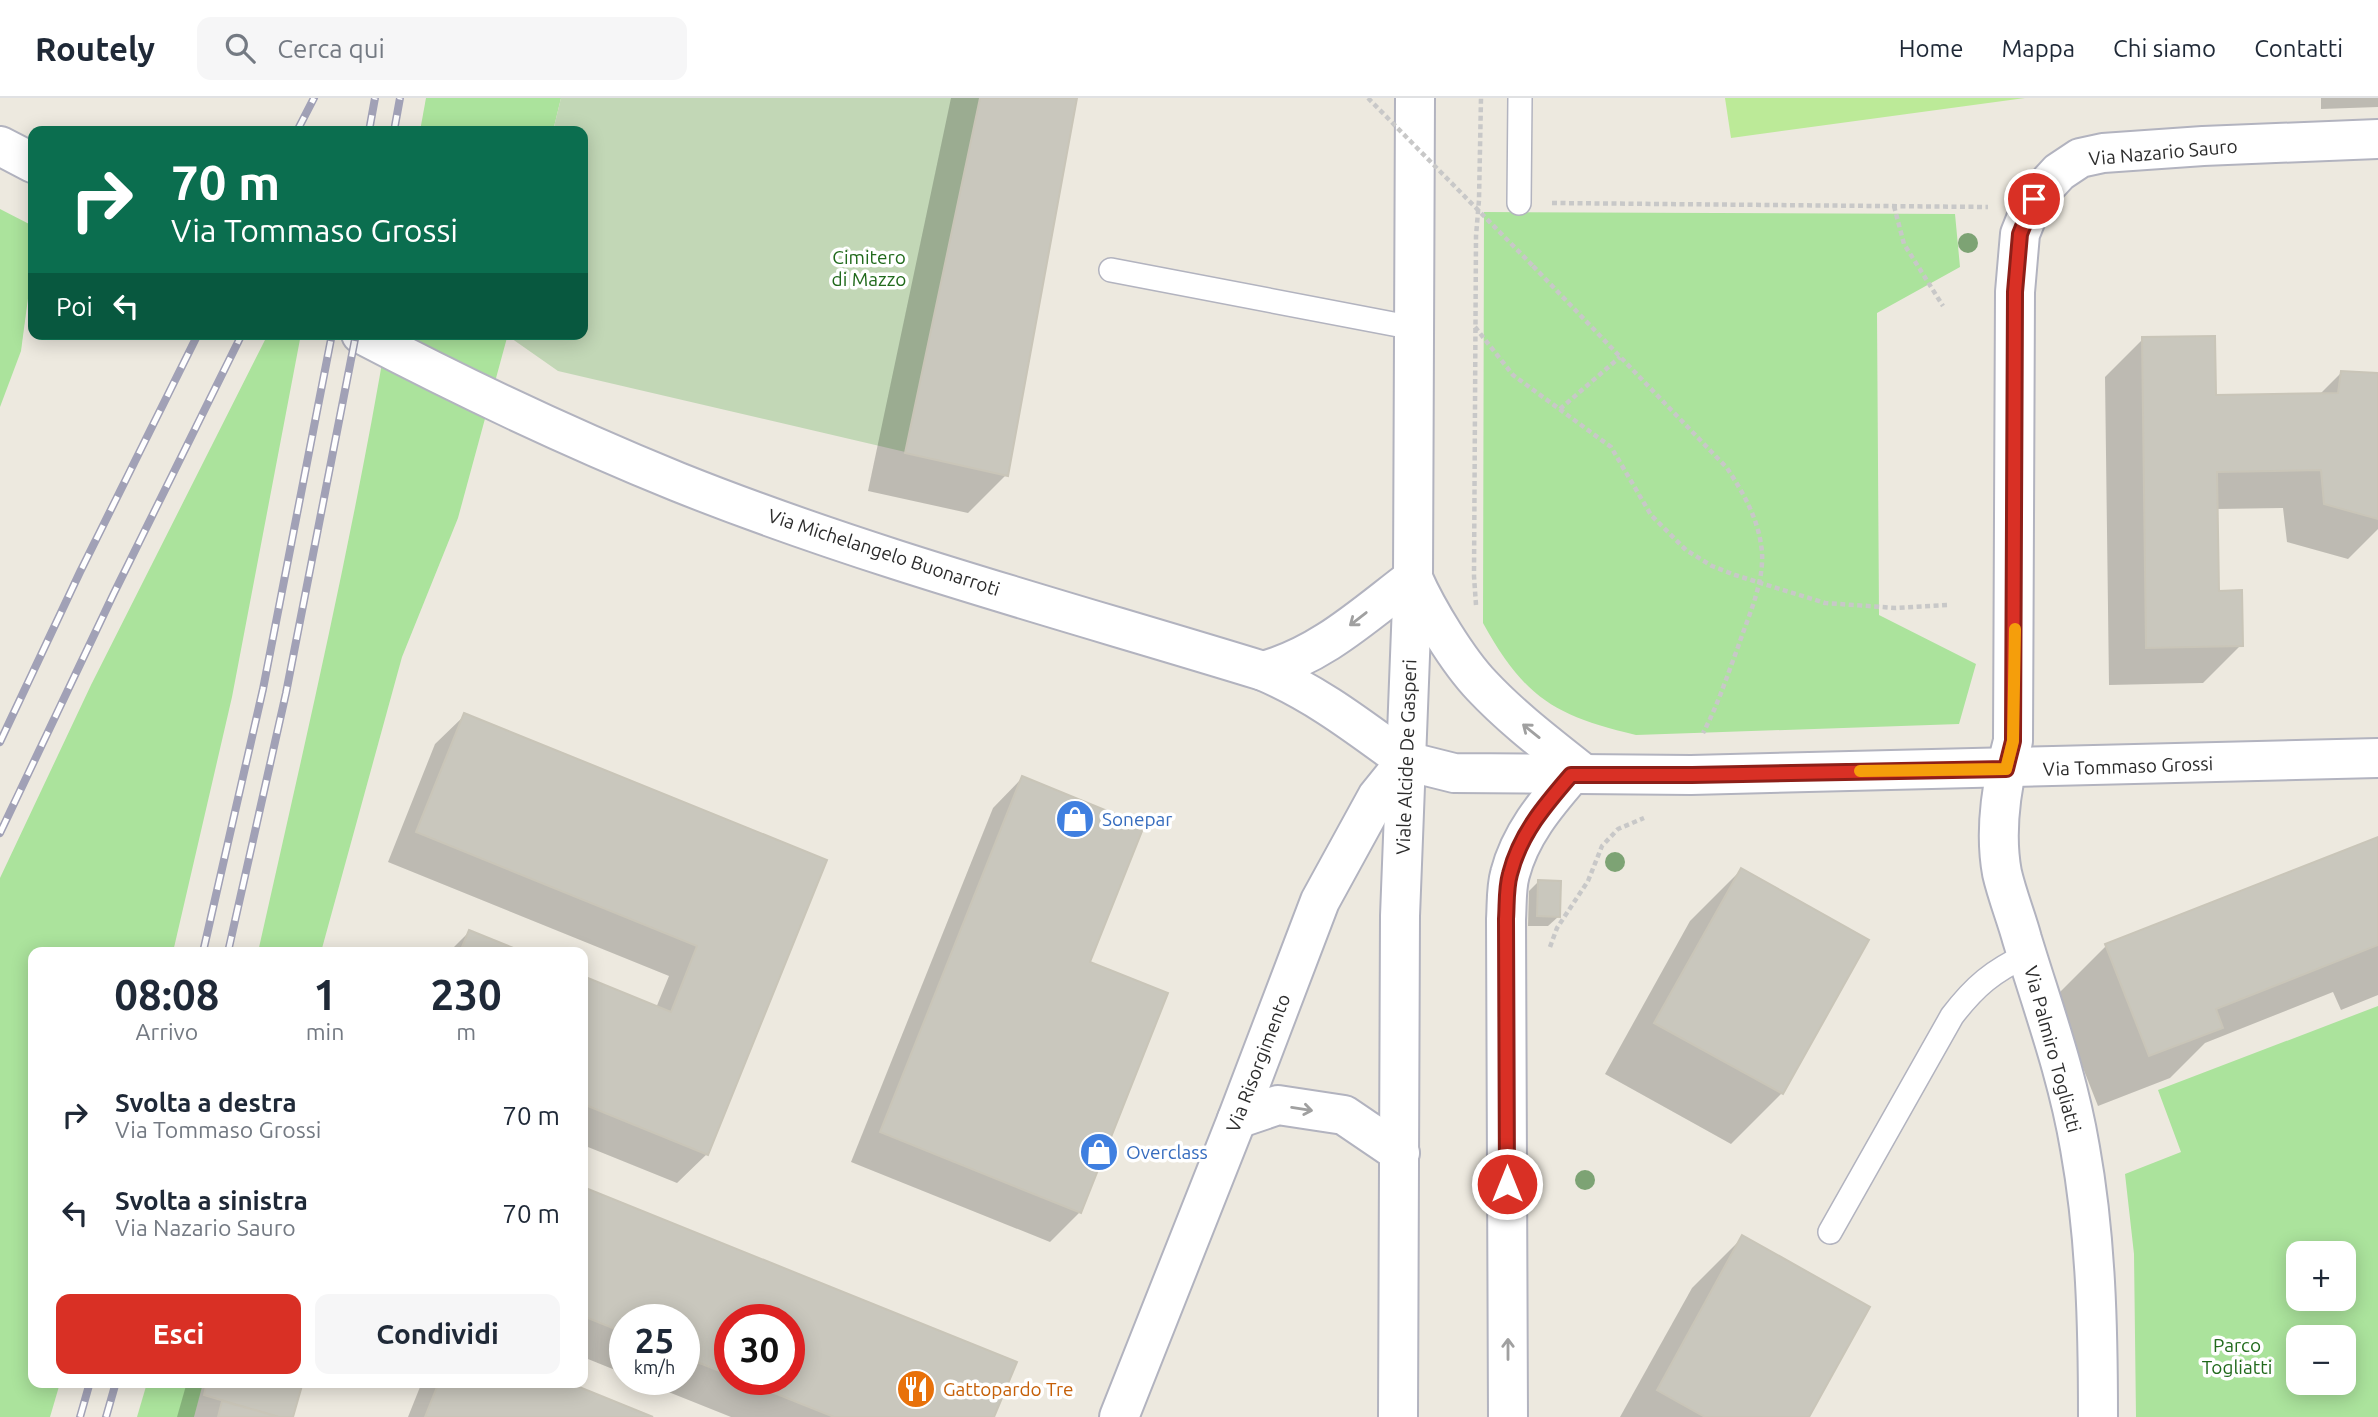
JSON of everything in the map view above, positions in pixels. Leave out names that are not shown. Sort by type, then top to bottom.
[{"type":"street","name":"Viale Alcide De Gasperi","points":[[1398,1417],[1400,916],[1413,578],[1415,98]]},
{"type":"street","name":"Via Nazario Sauro","points":[[2006,769],[2013,741],[2015,292],[2020,234],[2034,199],[2059,172],[2080,158],[2103,153],[2378,139]]},
{"type":"street","points":[[0,146],[28,160]]},
{"type":"street","name":"Via Michelangelo Buonarroti","points":[[372,340],[551,428],[680,483],[841,541],[1263,671],[1297,685],[1324,701],[1406,761]]},
{"type":"street","points":[[1263,671],[1292,662],[1331,641],[1413,578],[1423,603],[1480,684],[1577,775],[1544,807],[1520,843],[1509,876],[1506,919],[1508,1417]]},
{"type":"street","name":"Via Tommaso Grossi","points":[[1406,761],[1454,773],[1692,775],[2378,758]]},
{"type":"street","name":"Via Risorgimento","points":[[1119,1417],[1320,901],[1377,797],[1406,761]]},
{"type":"street","name":"Via Palmiro Togliatti","points":[[2006,769],[2000,820],[2002,872],[2062,1064],[2080,1147],[2091,1228],[2098,1331],[2098,1417]]},
{"type":"street","points":[[1237,1119],[1278,1105],[1344,1115],[1400,1153]]},
{"type":"lane","points":[[1519,203],[1520,98]]},
{"type":"lane","points":[[1111,270],[1414,328]]},
{"type":"lane","points":[[1830,1232],[1952,1016],[1970,992],[1999,968],[2027,955]]},
{"type":"path","points":[[1368,98],[1727,468],[1745,496],[1758,527],[1762,554],[1758,582],[1714,711],[1699,741]]},
{"type":"path","points":[[1476,611],[1475,327],[1481,98]]},
{"type":"path","points":[[1479,200],[1519,203],[2031,208]]},
{"type":"path","points":[[1894,206],[1904,244],[1943,306]]},
{"type":"path","points":[[1475,327],[1513,375],[1611,447],[1651,515],[1686,550],[1712,566],[1825,603],[1896,608],[1947,606]]},
{"type":"path","points":[[1560,409],[1620,357]]},
{"type":"path","points":[[1550,958],[1550,944],[1557,928],[1588,881],[1602,846],[1618,829],[1655,813]]},
{"type":"green space","points":[[426,98],[561,98],[554,126],[421,126]]},
{"type":"green space","name":"Cimitero di Mazzo","points":[[561,98],[1077,98],[1008,476],[558,371],[514,340],[588,340],[588,126],[554,126]]},
{"type":"green space","points":[[1725,98],[2025,98],[1731,138]]},
{"type":"green space","points":[[0,209],[28,223],[28,298],[21,351],[0,407]]},
{"type":"green space","points":[[1484,212],[1955,214],[1960,267],[1877,313],[1879,615],[1976,664],[1959,724],[1636,735],[1562,711],[1528,686],[1498,648],[1483,623]]},
{"type":"green space","points":[[265,340],[300,340],[232,697],[174,947],[28,947],[28,1388],[59,1388],[50,1417],[0,1417],[0,878],[91,685]]},
{"type":"green space","points":[[386,340],[506,340],[458,518],[402,657],[322,947],[259,947],[343,567]]},
{"type":"green space","name":"Parco Togliatti","points":[[2378,1006],[2378,1417],[2136,1417],[2134,1254],[2125,1174],[2181,1152],[2158,1090]]},
{"type":"green space","points":[[146,1388],[202,1388],[194,1417],[137,1417]]},
{"type":"building","points":[[980,98],[1077,98],[1008,476],[905,453]]},
{"type":"building","points":[[2215,336],[2216,395],[2338,393],[2341,371],[2378,373],[2378,519],[2324,504],[2321,470],[2217,472],[2219,591],[2242,590],[2243,646],[2146,648],[2142,337]]},
{"type":"building","points":[[464,713],[827,860],[708,1155],[588,1106],[588,978],[671,1012],[697,946],[416,832]]},
{"type":"building","points":[[1022,776],[1144,826],[1090,962],[1168,993],[1081,1213],[880,1132]]},
{"type":"building","points":[[2378,837],[2378,945],[2216,1009],[2223,1028],[2149,1056],[2105,944]]},
{"type":"building","points":[[1741,868],[1869,940],[1783,1094],[1654,1023]]},
{"type":"building","points":[[1538,880],[1561,881],[1560,917],[1537,916]]},
{"type":"building","points":[[469,930],[511,947],[462,947]]},
{"type":"building","points":[[588,1189],[1017,1362],[994,1417],[834,1417],[779,1395],[805,1395],[805,1304],[714,1304],[714,1369],[700,1363],[700,1304],[609,1304],[609,1327],[588,1318]]},
{"type":"building","points":[[1742,1235],[1870,1307],[1809,1417],[1705,1417],[1657,1390]]},
{"type":"building","points":[[206,1388],[301,1388],[293,1417],[279,1417],[204,1395]]},
{"type":"building","points":[[437,1388],[582,1388],[653,1417],[425,1417]]},
{"type":"building","points":[[222,1401],[279,1417],[218,1417]]},
{"type":"railway","points":[[300,126],[314,98]]},
{"type":"railway","points":[[370,126],[375,98]]},
{"type":"railway","points":[[395,126],[400,98]]},
{"type":"railway","points":[[0,742],[80,572],[195,340]]},
{"type":"railway","points":[[0,833],[114,593],[239,340]]},
{"type":"railway","points":[[204,947],[263,689],[331,340]]},
{"type":"railway","points":[[229,947],[286,693],[355,340]]},
{"type":"railway","points":[[80,1417],[88,1388]]},
{"type":"railway","points":[[106,1417],[114,1388]]},
{"type":"slow traffic","points":[[1860,771],[2006,769],[2013,741],[2015,629]]},
{"type":"place","name":"Sonepar","points":[[1075,819]]},
{"type":"place","name":"Overclass","points":[[1099,1152]]},
{"type":"place","name":"Gattopardo Tre","points":[[916,1389]]},
{"type":"route","points":[[1507,1184],[1506,919],[1509,876],[1520,843],[1531,825],[1571,775],[2006,769],[2013,741],[2015,292],[2020,234],[2034,199]]}]
